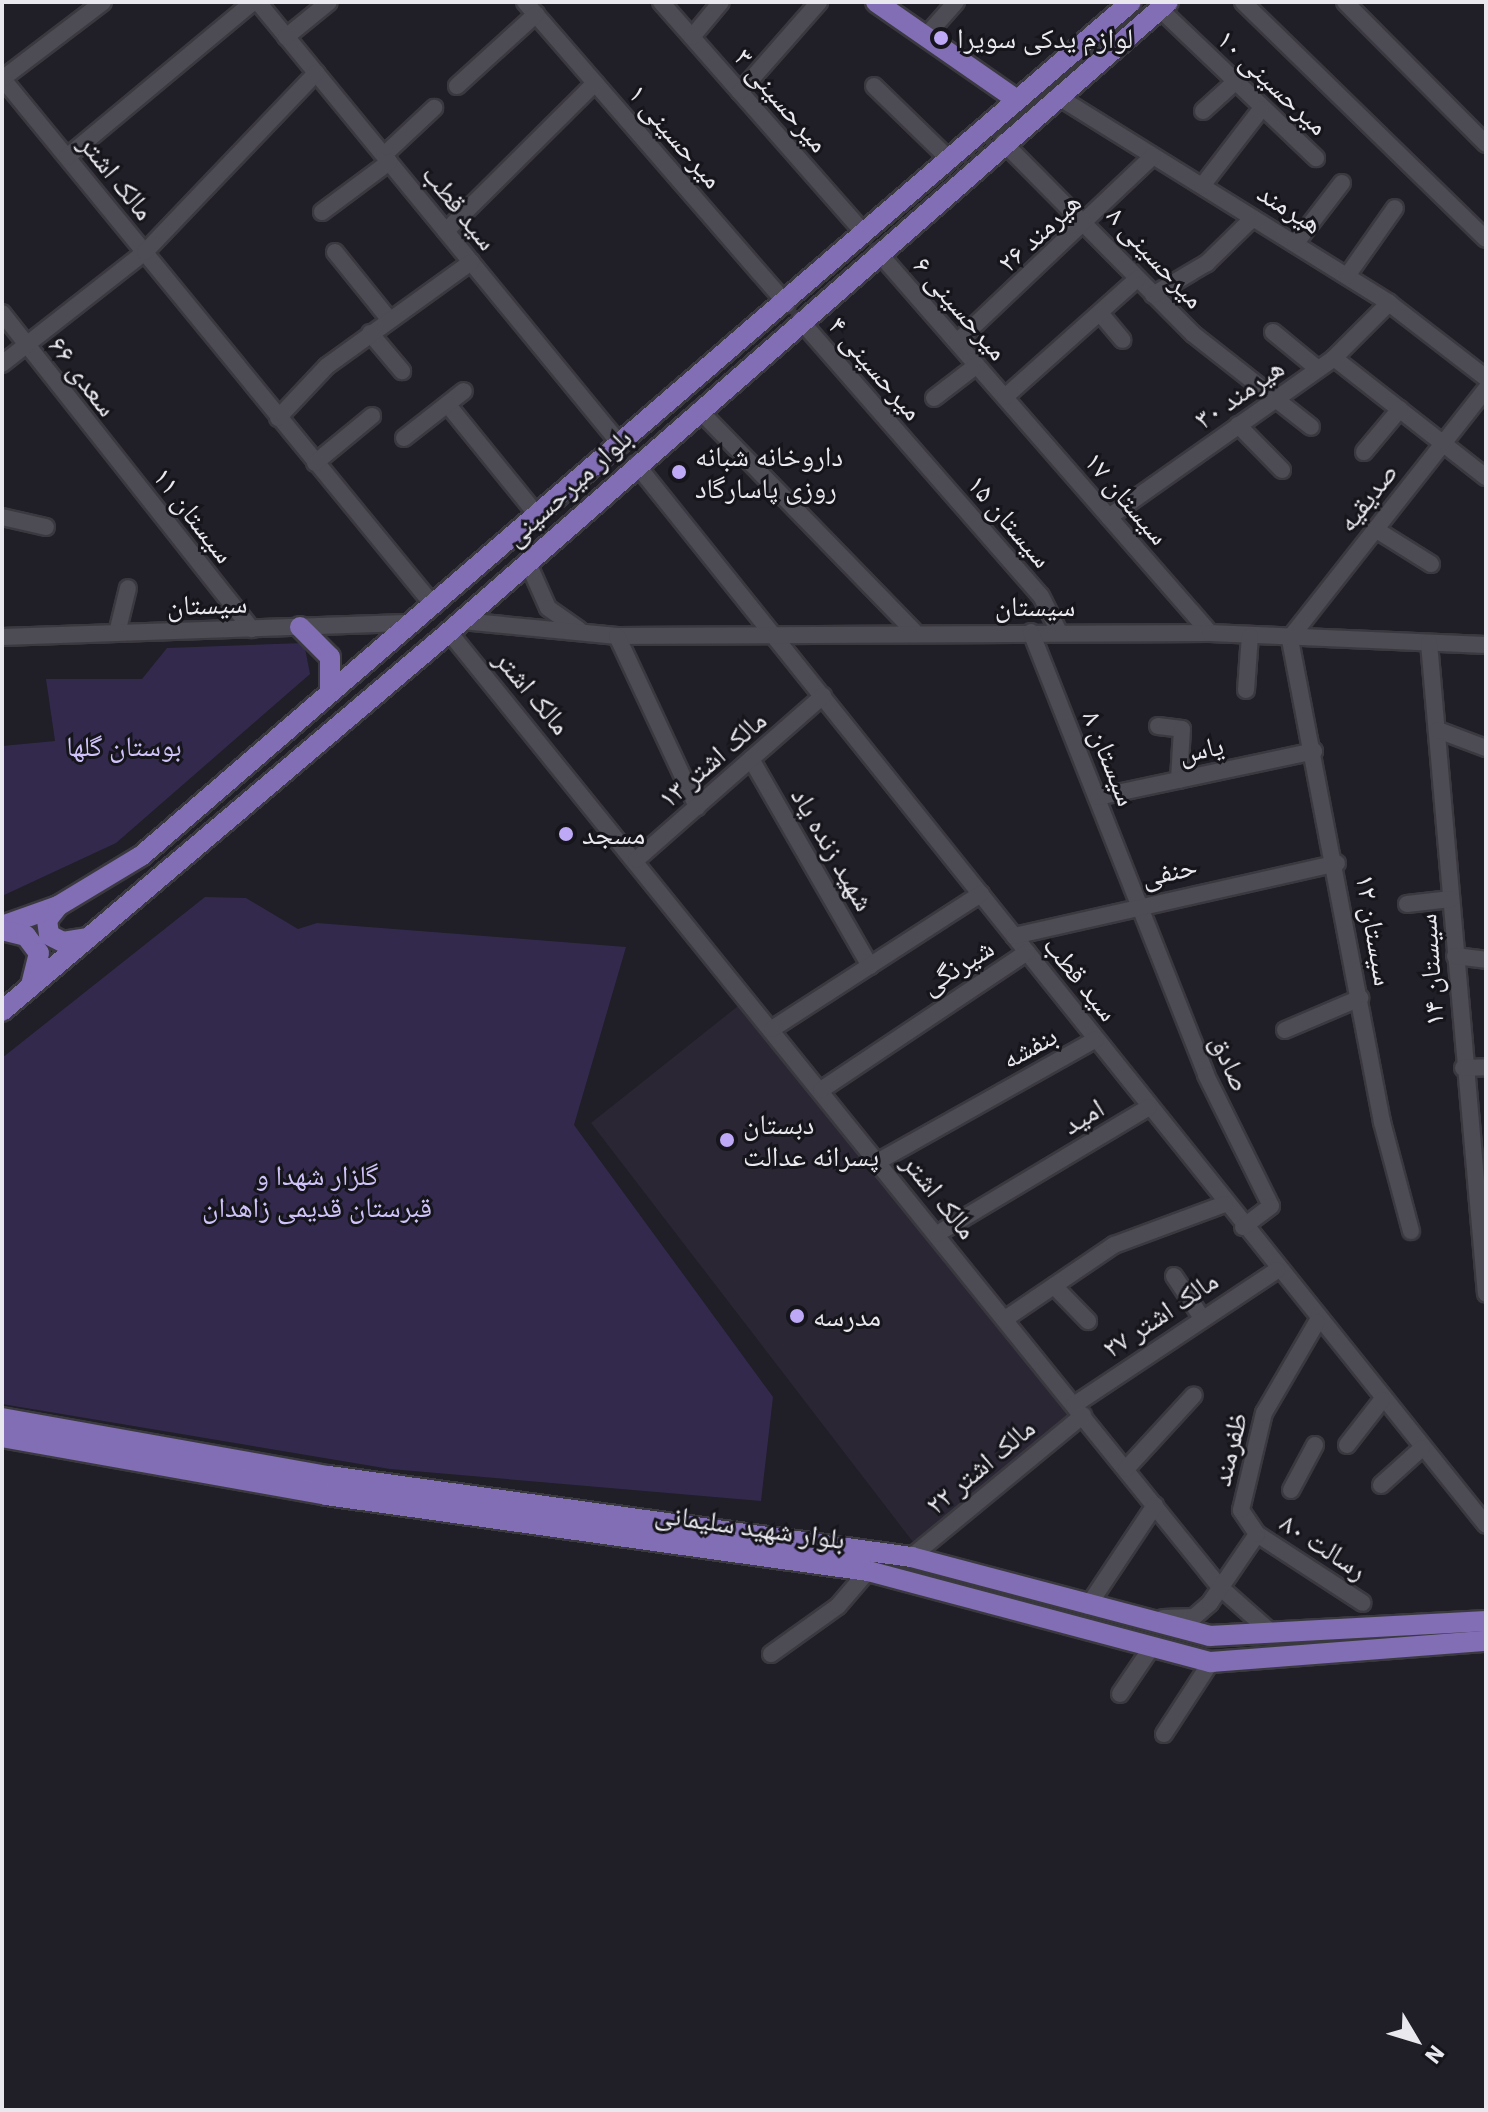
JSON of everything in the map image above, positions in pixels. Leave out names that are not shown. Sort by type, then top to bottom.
[{"type":"main road","points":[[876,2],[1017,100]]},
{"type":"main road","points":[[1126,6],[1137,29]]},
{"type":"main road","name":"بلوار میرحسینی","points":[[2,1011],[456,627],[636,464],[751,366],[793,312],[864,233],[1126,6]]},
{"type":"main road","name":"بلوار میرحسینی","points":[[2,928],[58,906],[141,856],[736,347],[793,312],[878,252],[1164,6]]},
{"type":"main road","points":[[736,347],[751,366]]},
{"type":"main road","points":[[300,627],[330,657],[330,692]]},
{"type":"main road","points":[[58,906],[47,920],[49,935],[63,942],[87,938]]},
{"type":"main road","points":[[2,928],[26,936],[39,953],[29,988]]},
{"type":"main road","name":"بلوار شهید سلیمانی","points":[[2,1418],[329,1476],[911,1557],[1120,1616],[1210,1636],[1277,1636],[1486,1621]]},
{"type":"main road","name":"بلوار شهید سلیمانی","points":[[2,1437],[326,1495],[868,1571],[1211,1662],[1486,1641]]},
{"type":"street","name":"سید قطب","points":[[256,2],[621,445]]},
{"type":"street","points":[[67,157],[256,2]]},
{"type":"street","points":[[286,37],[329,2]]},
{"type":"street","name":"میرحسینی ۳","points":[[661,2],[864,233]]},
{"type":"street","points":[[692,37],[721,2]]},
{"type":"street","points":[[740,92],[819,2]]},
{"type":"street","points":[[925,37],[956,2]]},
{"type":"street","points":[[1243,2],[1486,239]]},
{"type":"street","points":[[1345,2],[1486,144]]},
{"type":"street","points":[[2,78],[102,3]]},
{"type":"street","name":"میرحسینی ۱۰","points":[[1164,6],[1261,109],[1316,158]]},
{"type":"street","points":[[457,86],[530,8]]},
{"type":"street","name":"میرحسینی ۱","points":[[530,8],[793,312]]},
{"type":"street","points":[[2,364],[145,252],[316,73]]},
{"type":"street","name":"مالک اشتر","points":[[2,78],[434,606]]},
{"type":"street","points":[[1203,111],[1235,82]]},
{"type":"street","points":[[446,231],[595,83]]},
{"type":"street","points":[[874,86],[949,159]]},
{"type":"street","name":"هیرمند","points":[[1057,96],[1389,303],[1486,378]]},
{"type":"street","points":[[322,212],[386,159],[434,108]]},
{"type":"street","points":[[1202,186],[1261,109]]},
{"type":"street","name":"میرحسینی ۸","points":[[1003,142],[1089,222],[1153,295],[1311,427]]},
{"type":"street","name":"هیرمند ۲۶","points":[[957,342],[1089,222],[1153,156]]},
{"type":"street","points":[[1295,244],[1342,183]]},
{"type":"street","points":[[1347,276],[1395,208]]},
{"type":"street","points":[[1153,295],[1207,263],[1253,218]]},
{"type":"street","points":[[335,252],[389,319]]},
{"type":"street","name":"میرحسینی ۶","points":[[878,252],[1005,397]]},
{"type":"street","points":[[278,418],[370,333],[471,262]]},
{"type":"street","points":[[1005,397],[1138,278]]},
{"type":"street","name":"هیرمند ۳۰","points":[[1109,517],[1334,358],[1389,303]]},
{"type":"street","name":"میرحسینی ۴","points":[[793,312],[913,450]]},
{"type":"street","name":"سعدی ۶۶","points":[[2,313],[125,470]]},
{"type":"street","points":[[1100,313],[1123,340]]},
{"type":"street","points":[[1273,332],[1318,369]]},
{"type":"street","points":[[370,333],[402,371]]},
{"type":"street","points":[[1334,358],[1486,477]]},
{"type":"street","points":[[934,398],[977,365]]},
{"type":"street","name":"صدیقیه","points":[[1290,638],[1486,389]]},
{"type":"street","points":[[404,438],[464,391]]},
{"type":"street","name":"سیستان ۱۷","points":[[1005,397],[1210,633]]},
{"type":"street","points":[[448,405],[537,515]]},
{"type":"street","points":[[1364,452],[1400,409]]},
{"type":"street","points":[[699,410],[914,631]]},
{"type":"street","points":[[315,463],[372,416]]},
{"type":"street","points":[[1238,425],[1282,470]]},
{"type":"street","name":"سیستان ۱۵","points":[[913,450],[1041,596],[1059,632]]},
{"type":"street","name":"سید قطب","points":[[636,464],[981,894],[1317,1322],[1486,1525]]},
{"type":"street","name":"سیستان ۱۱","points":[[125,470],[252,629]]},
{"type":"street","points":[[2,517],[46,527]]},
{"type":"street","points":[[1375,529],[1431,564]]},
{"type":"street","name":"سیستان","points":[[527,561],[548,608],[584,633]]},
{"type":"street","points":[[117,633],[128,588]]},
{"type":"street","name":"سیستان","points":[[2,637],[413,623]]},
{"type":"street","name":"مالک اشتر","points":[[456,627],[636,860],[1220,1587],[1277,1636]]},
{"type":"street","name":"سیستان","points":[[456,627],[617,636],[771,636],[914,631],[1210,633],[1486,645]]},
{"type":"street","name":"سیستان ۸","points":[[1031,632],[1139,904]]},
{"type":"street","points":[[617,636],[697,807]]},
{"type":"street","points":[[1246,690],[1250,636]]},
{"type":"street","name":"سیستان ۱۲","points":[[1290,638],[1337,863],[1360,998],[1411,1231]]},
{"type":"street","name":"سیستان ۱۴","points":[[1429,643],[1463,1068],[1486,1294]]},
{"type":"street","name":"مالک اشتر ۱۳","points":[[636,860],[823,696]]},
{"type":"street","points":[[1158,726],[1182,729],[1179,780]]},
{"type":"street","points":[[1438,730],[1486,748]]},
{"type":"street","name":"یاس","points":[[1098,797],[1314,751]]},
{"type":"street","name":"شهید زنده یاد","points":[[751,759],[870,966]]},
{"type":"street","name":"حنفی","points":[[1014,936],[1139,904],[1337,863]]},
{"type":"street","points":[[772,1029],[981,894]]},
{"type":"street","points":[[1407,904],[1451,899]]},
{"type":"street","name":"صادق","points":[[1139,904],[1206,1075],[1271,1206],[1243,1227]]},
{"type":"street","name":"شیرنگی","points":[[821,1090],[914,1023],[1027,952]]},
{"type":"street","points":[[1455,956],[1486,960]]},
{"type":"street","points":[[1285,1030],[1360,998]]},
{"type":"street","name":"بنفشه","points":[[879,1161],[1096,1039]]},
{"type":"street","points":[[1463,1068],[1486,1067]]},
{"type":"street","name":"امید","points":[[937,1234],[1149,1107]]},
{"type":"street","points":[[1005,1319],[1114,1245],[1225,1204]]},
{"type":"street","name":"مالک اشتر ۲۷","points":[[1079,1410],[1200,1315],[1277,1270]]},
{"type":"street","points":[[1174,1276],[1200,1315]]},
{"type":"street","points":[[1054,1286],[1088,1321]]},
{"type":"street","name":"ظفرمند","points":[[1257,1534],[1241,1510],[1264,1413],[1317,1322]]},
{"type":"street","points":[[1126,1469],[1194,1395]]},
{"type":"street","points":[[1347,1445],[1382,1400]]},
{"type":"street","name":"مالک اشتر ۲۲","points":[[911,1557],[1079,1410]]},
{"type":"street","points":[[1291,1490],[1315,1445]]},
{"type":"street","points":[[1381,1485],[1422,1448]]},
{"type":"street","points":[[1088,1606],[1155,1505]]},
{"type":"street","points":[[1120,1616],[1194,1617],[1220,1587],[1257,1534]]},
{"type":"street","name":"رسالت ۸۰","points":[[1257,1534],[1363,1603]]},
{"type":"street","points":[[771,1654],[838,1606],[868,1571]]},
{"type":"street","points":[[1120,1694],[1152,1647]]},
{"type":"street","points":[[1164,1734],[1211,1662]]},
{"type":"shaded area","points":[[738,1006],[1068,1415],[913,1542],[591,1123]]},
{"type":"green space","name":"بوستان گلها","points":[[304,643],[310,674],[116,843],[2,896],[2,746],[55,741],[46,679],[142,679],[167,648]]},
{"type":"green space","name":"گلزار شهدا و قبرستان قدیمی زاهدان","points":[[205,897],[246,898],[298,929],[317,923],[626,947],[574,1125],[773,1397],[761,1501],[390,1469],[2,1404],[2,1058]]},
{"type":"place","name":"لوازم یدکی سویرا","points":[[941,38]]},
{"type":"place","name":"داروخانه شبانه روزی پاسارگاد","points":[[679,472]]},
{"type":"place","name":"مسجد","points":[[566,834]]},
{"type":"place","name":"دبستان پسرانه عدالت","points":[[727,1140]]},
{"type":"place","name":"مدرسه","points":[[797,1316]]}]
